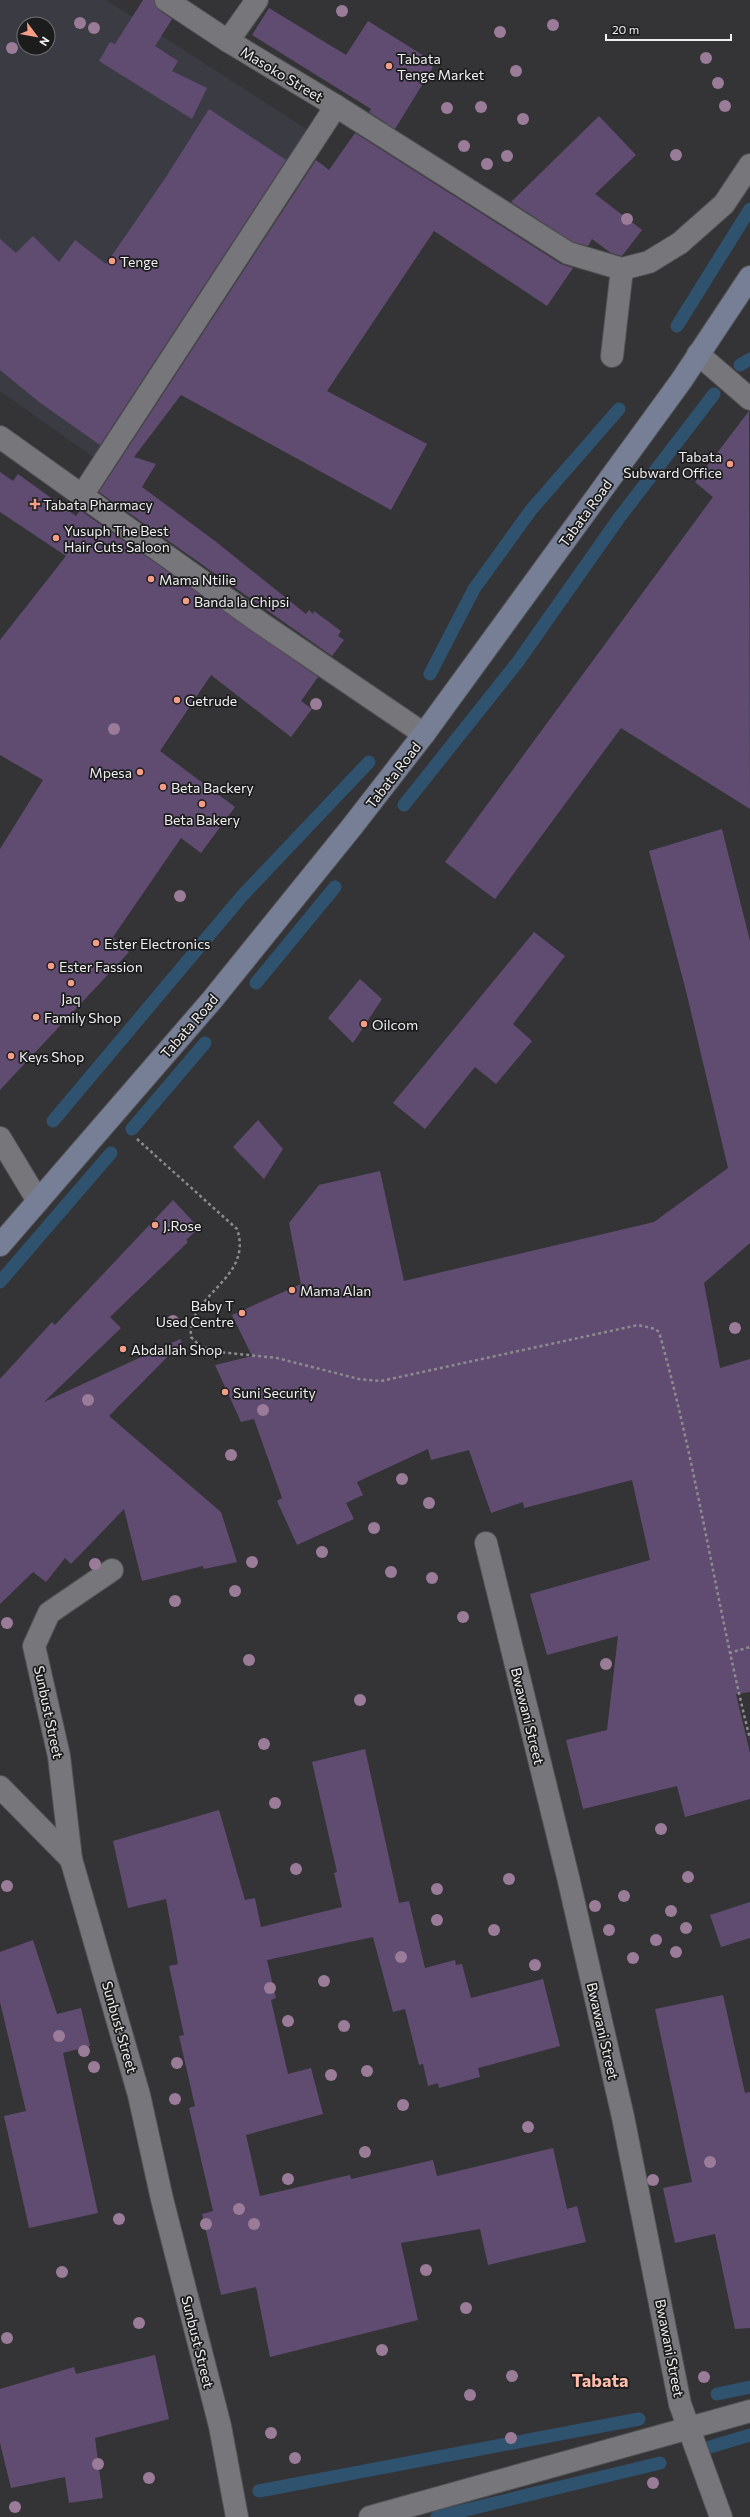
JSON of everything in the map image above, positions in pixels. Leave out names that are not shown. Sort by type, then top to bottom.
[{"type":"main road","name":"Tabata Road","points":[[0,1245],[222,988],[352,828],[424,734],[698,354],[750,277]]},
{"type":"street","name":"Masoko Street","points":[[166,0],[228,41],[336,106],[568,253],[622,269]]},
{"type":"street","name":"Masoko Street","points":[[228,41],[257,0]]},
{"type":"street","points":[[81,496],[336,106]]},
{"type":"street","points":[[612,356],[622,269],[649,262],[680,243],[724,204],[750,165]]},
{"type":"street","points":[[698,354],[750,399]]},
{"type":"street","points":[[0,437],[262,624],[424,734]]},
{"type":"street","points":[[0,1138],[38,1201]]},
{"type":"street","name":"Bwawani Street","points":[[486,1543],[614,2078],[660,2296],[680,2404],[689,2426],[696,2452],[721,2517]]},
{"type":"street","name":"Sunbust Street","points":[[112,1570],[49,1613],[34,1646],[59,1756],[71,1859],[139,2095],[162,2199],[220,2426],[237,2517]]},
{"type":"street","points":[[0,1786],[71,1859]]},
{"type":"street","points":[[370,2517],[689,2426],[750,2411]]},
{"type":"path","points":[[112,1116],[237,1228],[241,1241],[238,1262],[203,1304],[190,1327],[191,1338],[200,1346],[219,1352],[277,1358],[359,1379],[381,1381],[638,1326],[655,1329],[659,1332],[690,1450],[729,1653],[750,1739]]},
{"type":"path","points":[[729,1653],[750,1647]]},
{"type":"shaded area","name":"Tenge","points":[[0,0],[106,0],[308,130],[96,459],[0,391]]},
{"type":"building","points":[[143,0],[154,0],[159,10],[172,19],[155,46],[178,61],[172,71],[207,88],[192,119],[99,61],[110,42],[115,44]]},
{"type":"building","points":[[269,8],[346,55],[368,21],[429,59],[426,63],[433,67],[395,129],[369,112],[371,109],[252,35]]},
{"type":"building","points":[[209,109],[286,160],[100,445],[39,402],[0,370],[0,239],[16,253],[33,236],[59,262],[75,240],[106,264],[166,177]]},
{"type":"building","points":[[599,116],[636,155],[595,194],[642,230],[622,256],[611,253],[592,239],[588,246],[573,242],[511,202]]},
{"type":"building","points":[[355,133],[561,264],[573,268],[547,306],[434,231],[327,391],[427,444],[391,510],[181,395],[134,457],[156,464],[142,487],[215,541],[306,614],[309,610],[313,614],[314,611],[341,631],[338,636],[344,640],[332,656],[99,492],[316,160],[329,170]]},
{"type":"building","points":[[749,411],[750,809],[621,728],[495,899],[445,862],[713,497],[695,482]]},
{"type":"building","points":[[0,472],[13,481],[18,474],[76,516],[80,510],[318,677],[301,701],[312,709],[291,737],[211,675],[160,751],[235,807],[201,853],[181,838],[113,937],[129,952],[0,1090],[0,849],[43,780],[0,755],[0,640],[66,556],[0,512]]},
{"type":"building","points":[[722,829],[750,941],[750,1243],[704,1283],[720,1368],[750,1359],[750,1692],[736,1694],[750,1753],[750,1799],[685,1817],[677,1786],[583,1809],[566,1740],[607,1730],[618,1636],[547,1655],[530,1594],[650,1560],[632,1480],[524,1508],[523,1502],[491,1513],[469,1450],[431,1460],[428,1449],[357,1482],[363,1495],[346,1503],[354,1519],[297,1545],[277,1501],[282,1498],[254,1419],[241,1422],[215,1365],[252,1356],[232,1315],[301,1284],[289,1223],[319,1185],[380,1171],[404,1281],[654,1222],[728,1168],[686,991],[649,851]]},
{"type":"building","points":[[534,932],[565,956],[513,1024],[532,1041],[496,1084],[475,1067],[425,1129],[393,1103]]},
{"type":"building","points":[[360,979],[382,999],[353,1043],[328,1018]]},
{"type":"building","points":[[258,1120],[283,1149],[264,1179],[233,1147]]},
{"type":"building","points":[[173,1200],[199,1228],[186,1240],[188,1242],[110,1317],[121,1328],[44,1402],[180,1339],[182,1342],[109,1416],[221,1512],[237,1562],[204,1569],[203,1566],[142,1581],[124,1509],[71,1564],[65,1558],[46,1582],[33,1572],[0,1604],[0,1379],[52,1322],[55,1325]]},
{"type":"building","points":[[365,1749],[399,1903],[409,1901],[425,1968],[455,1960],[456,1965],[462,1964],[471,1998],[543,1979],[560,2046],[478,2068],[480,2077],[439,2088],[438,2083],[428,2086],[423,2064],[419,2065],[405,2009],[393,2012],[373,1937],[267,1960],[276,1998],[271,2000],[288,2074],[311,2068],[323,2114],[246,2135],[260,2196],[350,2175],[351,2179],[433,2160],[437,2176],[553,2148],[567,2209],[577,2206],[586,2242],[488,2265],[480,2229],[401,2243],[418,2320],[270,2357],[256,2287],[221,2295],[202,2214],[213,2211],[189,2108],[195,2106],[179,2036],[184,2035],[169,1966],[178,1964],[166,1899],[128,1908],[113,1841],[219,1810],[245,1900],[255,1898],[261,1927],[342,1907],[334,1873],[337,1872],[312,1762]]},
{"type":"building","points":[[750,1902],[750,1938],[721,1947],[710,1915]]},
{"type":"building","points":[[33,1940],[57,2014],[81,2008],[90,2046],[63,2053],[98,2213],[29,2228],[4,2116],[26,2111],[0,2002],[0,1952]]},
{"type":"building","points":[[723,1995],[745,2093],[750,2092],[750,2328],[735,2329],[715,2234],[675,2243],[663,2188],[692,2182],[655,2009]]},
{"type":"building","points":[[155,2355],[169,2419],[95,2438],[103,2498],[69,2503],[65,2477],[11,2488],[0,2443],[0,2389],[74,2367],[76,2374]]},
{"type":"waterway","points":[[677,326],[750,209]]},
{"type":"waterway","points":[[740,365],[750,359]]},
{"type":"waterway","points":[[404,805],[517,663],[619,518],[714,394]]},
{"type":"waterway","points":[[430,674],[474,589],[531,510],[619,409]]},
{"type":"waterway","points":[[53,1121],[242,896],[369,762]]},
{"type":"waterway","points":[[256,983],[335,887]]},
{"type":"waterway","points":[[132,1129],[205,1043]]},
{"type":"waterway","points":[[0,1282],[111,1153]]},
{"type":"waterway","points":[[717,2394],[750,2387]]},
{"type":"waterway","points":[[259,2491],[639,2419]]},
{"type":"waterway","points":[[710,2447],[750,2435]]},
{"type":"waterway","points":[[437,2517],[660,2463]]},
{"type":"place","name":"Tabata Tenge Market","points":[[389,66]]},
{"type":"place","name":"Tenge","points":[[112,261]]},
{"type":"place","name":"Tabata Subward Office","points":[[730,464]]},
{"type":"place","name":"Tabata Pharmacy","points":[[35,504]]},
{"type":"place","name":"Yusuph The Best Hair Cuts Saloon","points":[[56,538]]},
{"type":"place","name":"Mama Ntilie","points":[[151,579]]},
{"type":"place","name":"Banda la Chipsi","points":[[186,601]]},
{"type":"place","name":"Getrude","points":[[177,700]]},
{"type":"place","name":"Mpesa","points":[[140,772]]},
{"type":"place","name":"Beta Backery","points":[[163,787]]},
{"type":"place","name":"Beta Bakery","points":[[202,804]]},
{"type":"place","name":"Ester Electronics","points":[[96,943]]},
{"type":"place","name":"Ester Fassion","points":[[51,966]]},
{"type":"place","name":"Jaq","points":[[71,983]]},
{"type":"place","name":"Family Shop","points":[[36,1017]]},
{"type":"place","name":"Oilcom","points":[[364,1024]]},
{"type":"place","name":"Keys Shop","points":[[11,1056]]},
{"type":"place","name":"J.Rose","points":[[155,1225]]},
{"type":"place","name":"Mama Alan","points":[[292,1290]]},
{"type":"place","name":"Baby T Used Centre","points":[[242,1313]]},
{"type":"place","name":"Abdallah Shop","points":[[123,1349]]},
{"type":"place","name":"Suni Security","points":[[225,1392]]},
{"type":"district","name":"Tabata","points":[[600,2380]]}]
